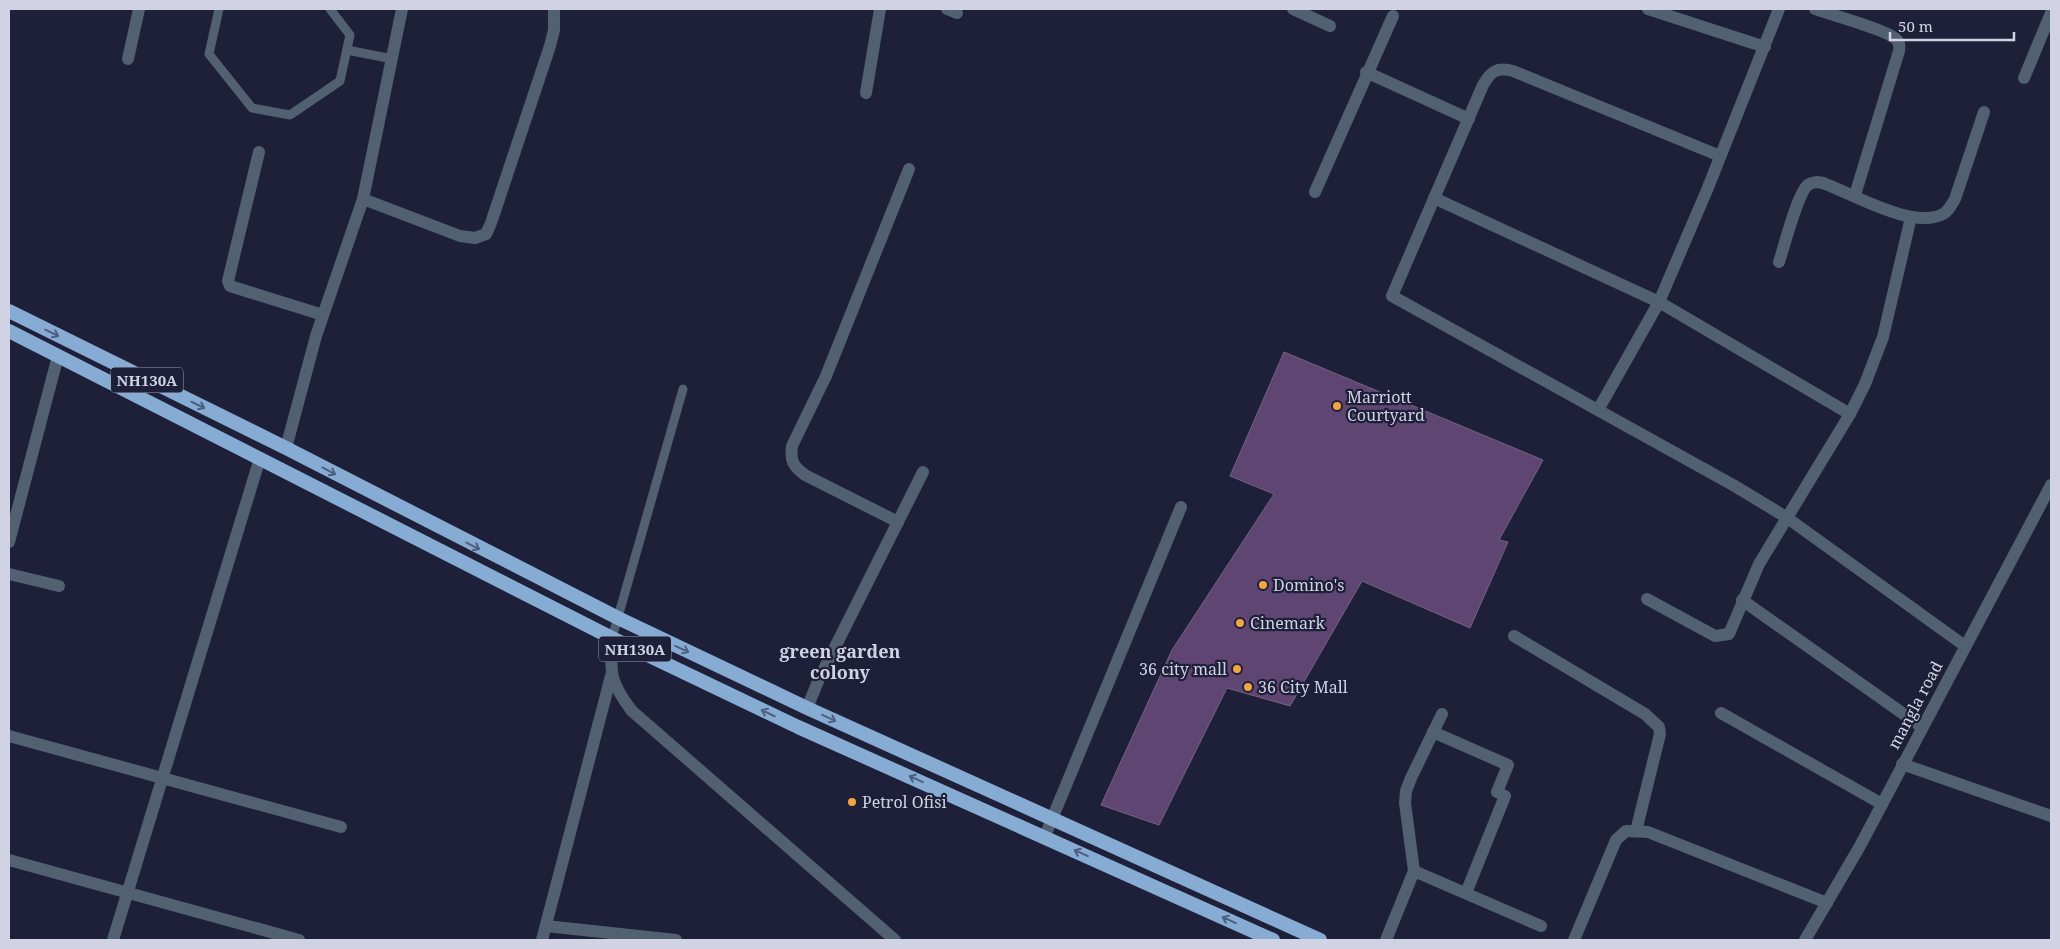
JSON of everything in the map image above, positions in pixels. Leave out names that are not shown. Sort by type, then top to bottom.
[{"type":"highway","name":"NH130A","points":[[9,311],[286,448],[618,618],[806,708],[1320,940]]},
{"type":"highway","name":"NH130A","points":[[9,331],[612,638],[798,727],[1045,836],[1273,940]]},
{"type":"street","points":[[128,59],[139,9]]},
{"type":"street","points":[[286,448],[323,315],[363,199],[402,9]]},
{"type":"street","points":[[363,199],[460,236],[474,238],[486,234],[550,46],[554,30],[554,9]]},
{"type":"street","points":[[866,92],[880,9]]},
{"type":"street","points":[[1294,9],[1330,26]]},
{"type":"street","points":[[1648,9],[1765,47]]},
{"type":"street","points":[[1598,410],[1659,302],[1779,9]]},
{"type":"street","points":[[1816,9],[1891,35],[1900,44],[1900,51],[1855,195]]},
{"type":"street","points":[[1315,192],[1366,72],[1393,16]]},
{"type":"street","points":[[2024,78],[2050,20]]},
{"type":"street","points":[[1720,156],[1504,69],[1490,74],[1392,296],[1734,485],[1786,517],[1965,646]]},
{"type":"street","points":[[1366,72],[1469,119]]},
{"type":"street","points":[[1779,262],[1800,197],[1808,185],[1817,182],[1911,217],[1938,216],[1950,207],[1984,112]]},
{"type":"street","points":[[259,152],[228,280],[230,286],[323,315]]},
{"type":"street","points":[[898,522],[805,474],[792,465],[790,456],[792,446],[826,376],[909,169]]},
{"type":"street","points":[[1434,198],[1659,302],[1850,414]]},
{"type":"street","points":[[1647,599],[1719,637],[1726,636],[1732,630],[1742,600],[1786,517],[1850,414],[1883,337],[1911,217]]},
{"type":"street","points":[[9,542],[58,356]]},
{"type":"street","points":[[113,940],[260,458]]},
{"type":"street","points":[[806,708],[923,472]]},
{"type":"street","name":"mangla road","points":[[1805,940],[1882,804],[2051,485]]},
{"type":"street","points":[[1045,836],[1181,507]]},
{"type":"street","points":[[9,574],[59,586]]},
{"type":"street","points":[[1742,600],[1922,727]]},
{"type":"street","points":[[1514,636],[1644,714],[1658,727],[1660,734],[1636,831]]},
{"type":"street","points":[[542,940],[611,676],[612,638]]},
{"type":"street","points":[[611,676],[615,687],[632,711],[895,940]]},
{"type":"street","points":[[1721,712],[1882,804]]},
{"type":"street","points":[[1386,940],[1414,871],[1406,810],[1406,791],[1442,714]]},
{"type":"street","points":[[1433,732],[1508,765],[1497,792],[1505,796],[1466,893]]},
{"type":"street","points":[[9,736],[341,827]]},
{"type":"street","points":[[1902,764],[2051,816]]},
{"type":"street","points":[[1574,940],[1618,836],[1626,832],[1648,832],[1827,903]]},
{"type":"street","points":[[9,860],[299,940]]},
{"type":"street","points":[[1414,871],[1541,926]]},
{"type":"street","points":[[546,926],[676,940]]},
{"type":"lane","points":[[219,9],[209,54],[252,108],[290,115],[340,80],[350,35],[330,9]]},
{"type":"lane","points":[[347,50],[393,59]]},
{"type":"lane","points":[[612,638],[682,389]]},
{"type":"building","name":"36 city mall","points":[[1284,352],[1543,460],[1499,540],[1508,542],[1470,628],[1362,581],[1290,706],[1227,688],[1159,825],[1101,805],[1172,650],[1274,494],[1230,476]]},
{"type":"place","name":"Marriott Courtyard","points":[[1337,406]]},
{"type":"place","name":"Domino's","points":[[1263,585]]},
{"type":"place","name":"Cinemark","points":[[1240,623]]},
{"type":"place","name":"36 city mall","points":[[1237,669]]},
{"type":"place","name":"36 City Mall","points":[[1248,687]]},
{"type":"place","name":"Petrol Ofisi","points":[[852,802]]},
{"type":"district","name":"green garden colony","points":[[840,661]]}]
